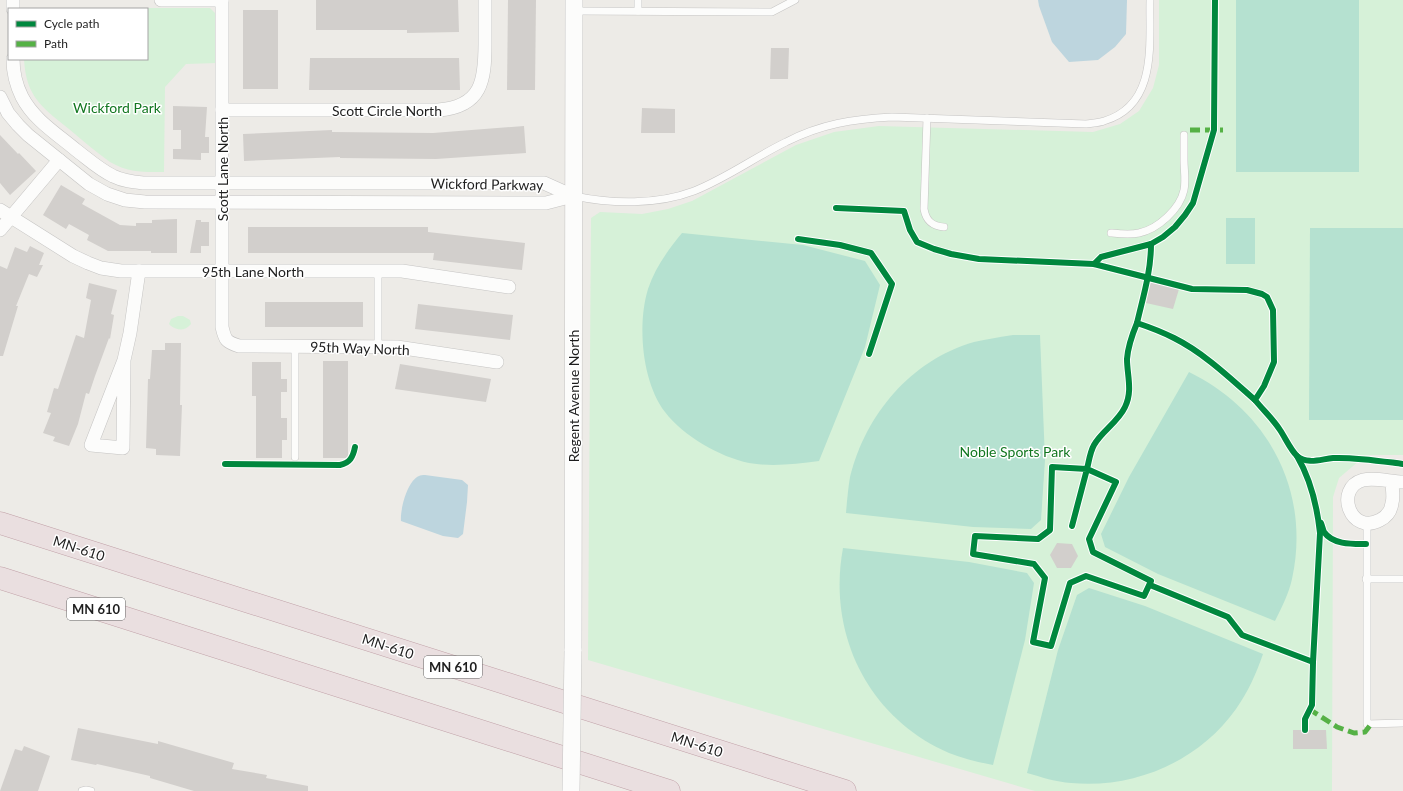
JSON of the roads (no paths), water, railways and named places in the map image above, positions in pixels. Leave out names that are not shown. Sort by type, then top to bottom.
[{"type":"highway","points":[[0,516],[67,544]]},
{"type":"highway","name":"MN-610","points":[[0,523],[843,791]]},
{"type":"highway","name":"MN 610","points":[[0,578],[669,791]]},
{"type":"highway","points":[[0,591],[192,640]]},
{"type":"street","points":[[161,0],[222,0]]},
{"type":"street","name":"Scott Lane North","points":[[222,0],[222,327],[225,339]]},
{"type":"street","name":"Scott Circle North","points":[[222,110],[438,110],[449,109],[460,105],[470,99],[478,90],[483,79],[485,67],[485,0]]},
{"type":"street","name":"Regent Avenue North","points":[[571,791],[573,651],[574,5]]},
{"type":"street","name":"Wickford Parkway","points":[[13,60],[16,83],[30,110],[86,158],[113,176],[127,181],[143,183],[544,183],[573,196]]},
{"type":"street","name":"Wickford Parkway","points":[[0,97],[8,113],[18,125],[59,160],[89,184],[107,194],[125,200],[144,202],[546,203],[573,196]]},
{"type":"street","points":[[0,230],[5,214],[59,160]]},
{"type":"street","name":"95th Lane North","points":[[5,214],[73,256],[102,268],[121,271],[378,271],[402,272],[509,287]]},
{"type":"street","points":[[124,360],[123,448],[91,445],[124,360],[130,333],[139,271]]},
{"type":"street","name":"95th Way North","points":[[225,339],[231,344],[239,346],[397,347],[497,362]]},
{"type":"street","points":[[1362,480],[1398,482],[1390,511],[1384,518],[1367,524],[1358,521],[1352,515],[1348,508],[1349,492],[1362,480]]},
{"type":"lane","points":[[638,0],[638,11]]},
{"type":"lane","points":[[574,5],[638,11],[772,12],[781,3],[795,0]]},
{"type":"lane","points":[[573,196],[588,199],[644,201],[669,198],[694,190],[717,180],[786,141],[812,130],[838,122],[862,118],[892,117],[1086,124],[1104,121],[1120,114],[1134,102],[1144,84],[1149,64],[1150,0]]},
{"type":"lane","points":[[926,118],[924,209],[926,217],[929,221],[938,227],[944,227]]},
{"type":"lane","points":[[1111,233],[1131,234],[1141,232],[1165,219],[1173,210],[1181,199],[1184,191],[1184,135]]},
{"type":"lane","points":[[378,271],[378,346]]},
{"type":"lane","points":[[295,346],[295,457]]},
{"type":"lane","points":[[1367,524],[1367,724],[1403,723]]},
{"type":"lane","points":[[1366,579],[1403,579]]},
{"type":"lane","points":[[82,791],[91,791]]},
{"type":"water","points":[[1038,0],[1127,0],[1126,34],[1115,47],[1098,60],[1069,62],[1052,42]]},
{"type":"water","points":[[420,475],[462,480],[468,485],[463,534],[458,538],[443,536],[401,521],[403,503],[411,484]]},
{"type":"park label","name":"Wickford Park","points":[[117,107]]},
{"type":"park label","name":"Noble Sports Park","points":[[1015,451]]}]
